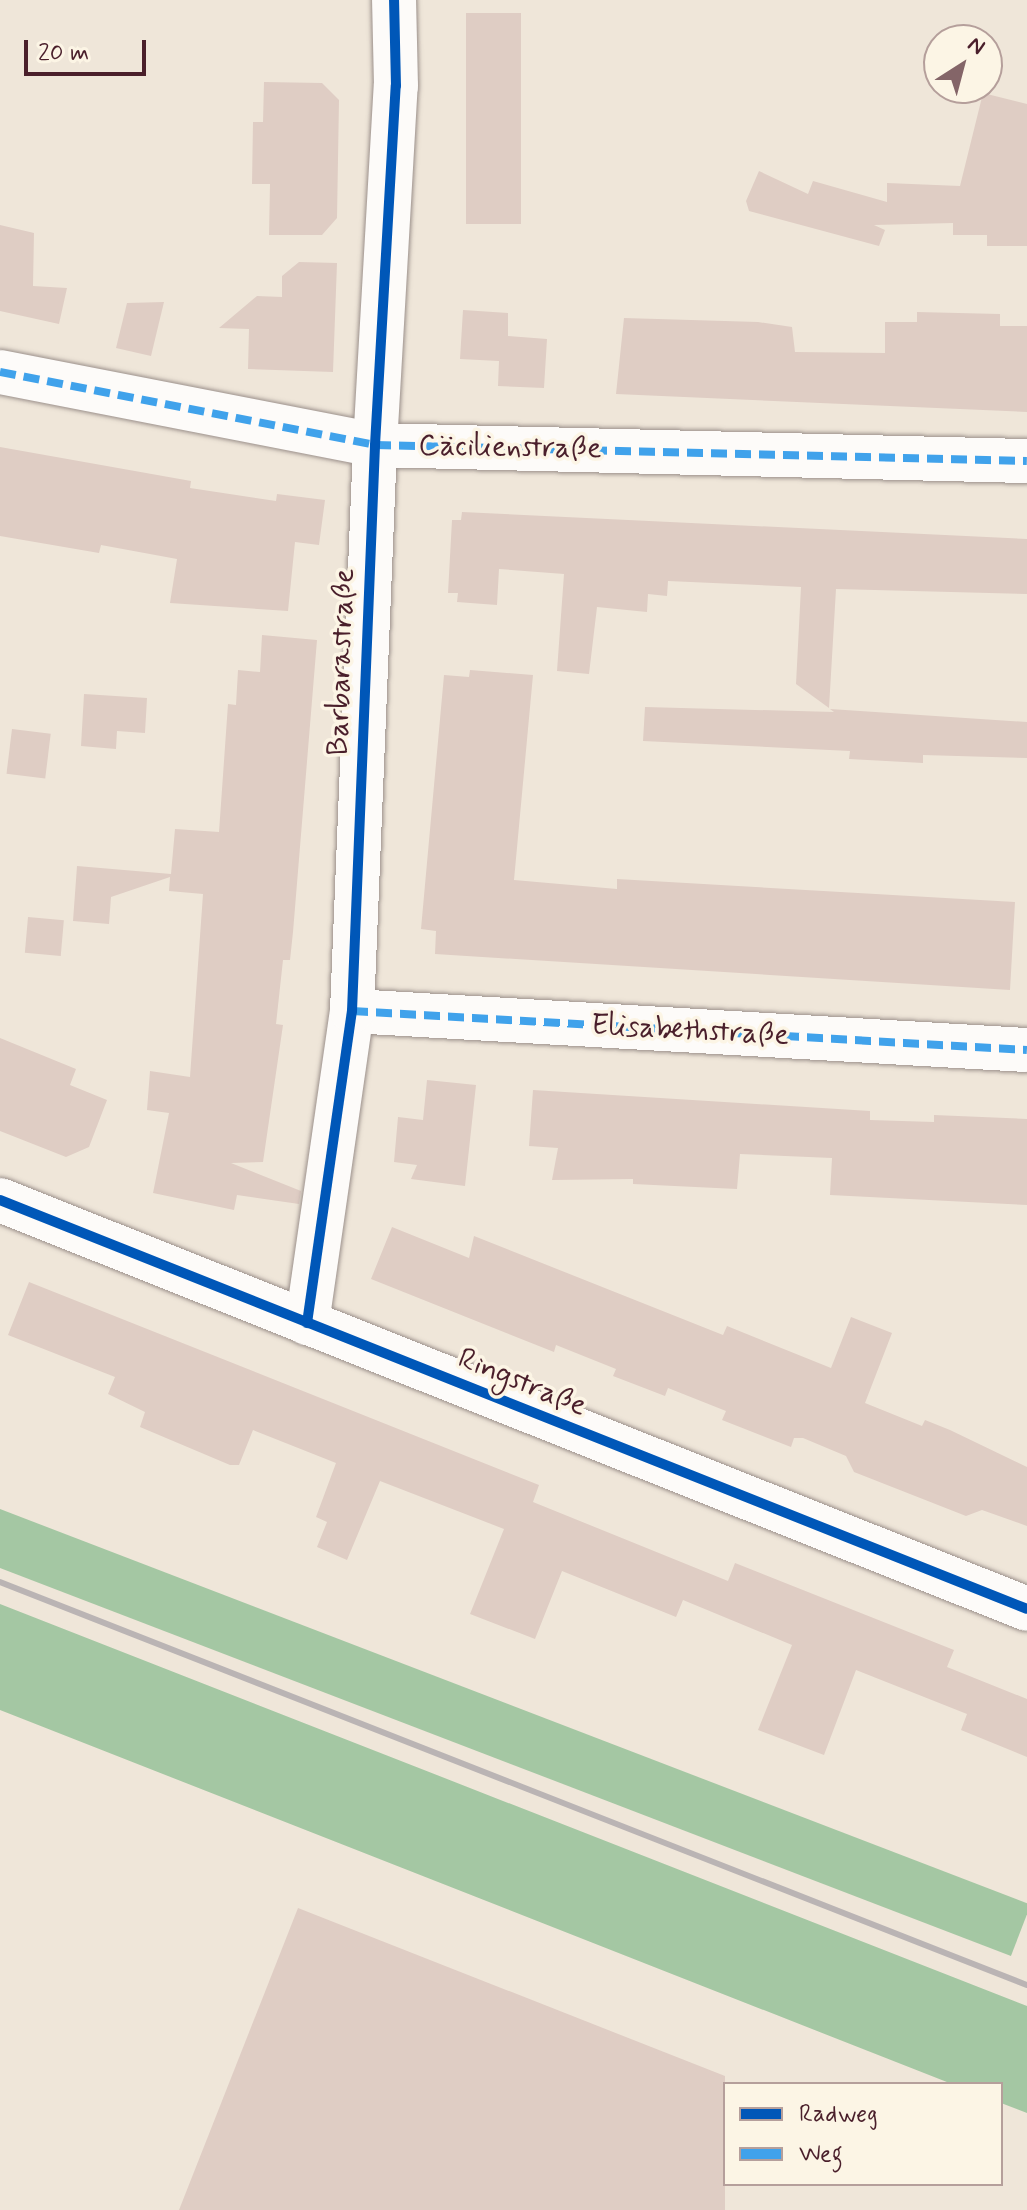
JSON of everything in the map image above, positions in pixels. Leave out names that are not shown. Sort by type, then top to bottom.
[{"type":"street","name":"Barbarastraße","points":[[307,1323],[352,1011],[375,445],[396,86],[394,0]]},
{"type":"street","name":"Cäcilienstraße","points":[[0,372],[375,445],[1027,461]]},
{"type":"street","name":"Elisabethstraße","points":[[352,1011],[1027,1050]]},
{"type":"street","name":"Ringstraße","points":[[0,1200],[1027,1609]]},
{"type":"green space","points":[[0,1509],[1027,1903],[1027,1914],[1011,1956],[0,1568]]},
{"type":"green space","points":[[0,1604],[1027,2006],[1027,2113],[1003,2104],[1003,2082],[947,2082],[0,1710]]},
{"type":"building","points":[[466,13],[521,13],[521,224],[466,224]]},
{"type":"building","points":[[264,82],[322,83],[339,100],[337,218],[322,235],[269,235],[270,184],[252,184],[253,122],[263,122]]},
{"type":"building","points":[[1003,98],[1027,104],[1027,246],[987,246],[987,235],[953,235],[953,223],[874,225],[885,230],[879,246],[749,211],[746,201],[759,171],[808,194],[813,181],[887,202],[887,183],[960,186],[980,104],[1003,104]]},
{"type":"building","points":[[0,225],[34,233],[33,286],[67,288],[59,324],[0,311]]},
{"type":"building","points":[[299,262],[337,263],[333,372],[248,369],[249,329],[219,328],[257,296],[282,297],[282,276]]},
{"type":"building","points":[[164,302],[151,356],[116,348],[127,303]]},
{"type":"building","points":[[463,310],[508,313],[508,336],[547,339],[544,388],[498,386],[499,361],[460,359]]},
{"type":"building","points":[[917,312],[1000,314],[1000,326],[1027,326],[1027,412],[616,394],[624,318],[758,322],[792,327],[795,352],[885,353],[885,322],[917,322]]},
{"type":"building","points":[[0,447],[191,481],[190,488],[276,501],[277,494],[325,500],[319,545],[295,542],[288,611],[170,603],[177,559],[101,545],[99,553],[0,536]]},
{"type":"building","points":[[462,512],[1027,539],[1027,594],[836,589],[829,708],[796,684],[801,587],[668,581],[667,596],[648,594],[647,612],[597,607],[589,674],[557,671],[564,574],[499,569],[497,605],[457,602],[458,593],[448,593],[452,520],[461,520]]},
{"type":"building","points":[[262,635],[317,640],[293,932],[290,960],[283,960],[276,1024],[283,1025],[263,1162],[231,1163],[301,1191],[299,1204],[237,1195],[234,1210],[153,1193],[169,1113],[147,1110],[150,1071],[190,1077],[203,894],[169,891],[170,877],[111,897],[109,924],[73,921],[77,866],[171,874],[175,829],[219,832],[228,704],[236,705],[238,670],[260,672]]},
{"type":"building","points":[[470,670],[533,675],[514,880],[617,889],[617,879],[1015,902],[1010,990],[435,954],[436,931],[421,929],[444,675],[469,677]]},
{"type":"building","points":[[84,694],[147,698],[145,733],[117,731],[116,749],[81,746]]},
{"type":"building","points":[[645,707],[834,712],[830,709],[1027,722],[1027,758],[923,755],[923,763],[849,759],[850,751],[643,741]]},
{"type":"building","points":[[12,729],[51,734],[45,778],[7,774]]},
{"type":"building","points":[[28,917],[64,920],[61,956],[25,953]]},
{"type":"building","points":[[0,1038],[76,1069],[70,1085],[107,1100],[89,1147],[66,1157],[0,1131]]},
{"type":"building","points":[[427,1080],[476,1085],[465,1186],[411,1179],[417,1165],[394,1162],[398,1117],[423,1120]]},
{"type":"building","points":[[533,1090],[870,1111],[870,1120],[934,1122],[934,1115],[1027,1119],[1027,1205],[830,1195],[832,1158],[740,1154],[737,1189],[633,1184],[633,1179],[552,1180],[558,1148],[529,1146]]},
{"type":"building","points":[[392,1227],[469,1258],[474,1236],[723,1335],[727,1326],[831,1368],[851,1317],[892,1333],[865,1403],[922,1426],[925,1420],[1027,1467],[1027,1526],[982,1510],[966,1516],[854,1472],[846,1456],[803,1438],[794,1438],[791,1447],[722,1420],[726,1411],[668,1388],[665,1396],[613,1376],[616,1369],[556,1345],[554,1352],[371,1279]]},
{"type":"building","points":[[29,1282],[539,1485],[533,1502],[728,1581],[735,1563],[954,1650],[947,1667],[1027,1699],[1027,1757],[961,1730],[967,1714],[856,1670],[824,1755],[758,1730],[792,1645],[683,1600],[676,1617],[562,1571],[535,1639],[470,1614],[504,1529],[380,1481],[347,1560],[317,1547],[327,1522],[316,1517],[336,1463],[253,1430],[239,1465],[230,1465],[140,1427],[145,1412],[108,1394],[115,1377],[8,1335]]},
{"type":"building","points":[[298,1908],[725,2076],[725,2210],[179,2210]]},
{"type":"railway","points":[[0,1582],[1027,1985]]},
{"type":"marked path","points":[[0,372],[375,445],[1027,461]]},
{"type":"marked path","points":[[352,1011],[1027,1050]]},
{"type":"cycle path","points":[[307,1323],[352,1011],[375,445],[396,86],[394,0]]},
{"type":"cycle path","points":[[0,1200],[1027,1609]]}]
